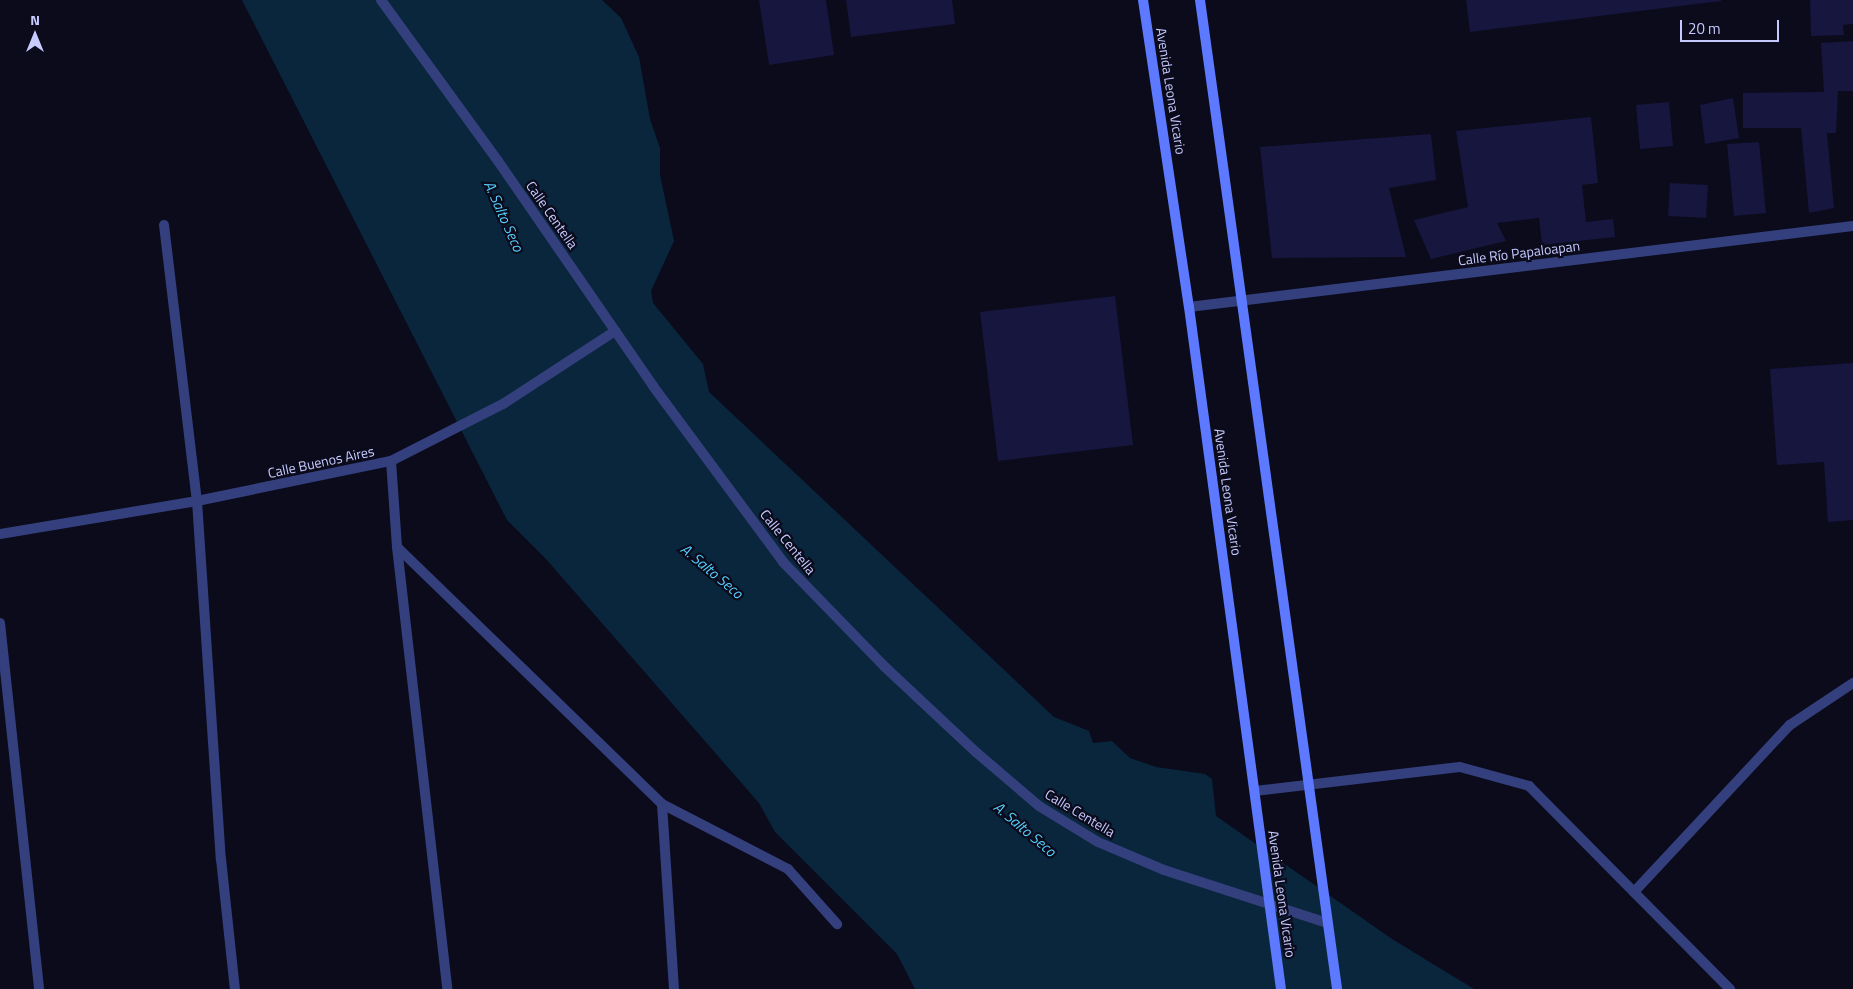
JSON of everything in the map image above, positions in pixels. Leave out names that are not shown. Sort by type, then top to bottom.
[{"type":"street","name":"Calle Centella","points":[[381,0],[615,331],[783,562],[885,667],[976,753],[1039,806],[1098,842],[1164,870],[1328,923]]},
{"type":"street","name":"Avenida Leona Vicario","points":[[1143,0],[1189,307],[1281,989]]},
{"type":"street","points":[[1200,0],[1244,301],[1337,989]]},
{"type":"street","points":[[164,226],[197,501],[221,859],[236,989]]},
{"type":"street","name":"Calle Río Papaloapan","points":[[1189,307],[1853,226]]},
{"type":"street","name":"Calle Buenos Aires","points":[[0,534],[197,501],[391,461],[503,404],[615,331]]},
{"type":"street","points":[[391,461],[397,547],[447,989]]},
{"type":"street","points":[[397,547],[662,804],[788,868],[837,924]]},
{"type":"street","points":[[0,623],[39,989]]},
{"type":"street","points":[[1634,892],[1790,725],[1853,683]]},
{"type":"street","points":[[1255,791],[1310,782],[1460,767],[1529,786],[1730,989]]},
{"type":"street","points":[[662,804],[674,989]]},
{"type":"water","name":"A. Salto Seco","points":[[242,0],[602,0],[621,18],[639,57],[650,119],[660,148],[660,175],[674,241],[651,291],[653,303],[703,364],[709,392],[1054,717],[1089,731],[1093,743],[1112,741],[1130,758],[1156,767],[1205,774],[1212,779],[1216,816],[1392,939],[1474,989],[915,989],[897,954],[775,832],[759,803],[546,559],[507,520]]},
{"type":"building","points":[[759,0],[826,0],[834,55],[769,65]]},
{"type":"building","points":[[846,0],[952,0],[955,24],[851,37]]},
{"type":"building","points":[[1466,0],[1721,0],[1721,1],[1470,32]]},
{"type":"building","points":[[1810,0],[1853,0],[1853,24],[1843,25],[1844,35],[1811,36]]},
{"type":"building","points":[[1853,41],[1853,91],[1838,91],[1836,133],[1827,133],[1834,208],[1809,213],[1801,128],[1743,128],[1743,93],[1824,92],[1821,43]]},
{"type":"building","points":[[1733,98],[1739,138],[1705,144],[1700,105]]},
{"type":"building","points":[[1669,102],[1673,146],[1640,149],[1636,105]]},
{"type":"building","points":[[1591,117],[1598,183],[1582,185],[1586,222],[1613,219],[1615,237],[1542,245],[1539,218],[1497,223],[1506,241],[1431,259],[1414,220],[1468,207],[1456,131]]},
{"type":"building","points":[[1431,134],[1436,180],[1389,188],[1406,257],[1272,258],[1260,147]]},
{"type":"building","points":[[1759,142],[1766,213],[1734,216],[1727,144]]},
{"type":"building","points":[[1670,183],[1708,185],[1706,218],[1668,216]]},
{"type":"building","points":[[1115,296],[1133,445],[998,461],[980,312]]},
{"type":"building","points":[[1853,363],[1853,520],[1828,522],[1824,462],[1777,465],[1770,369]]}]
